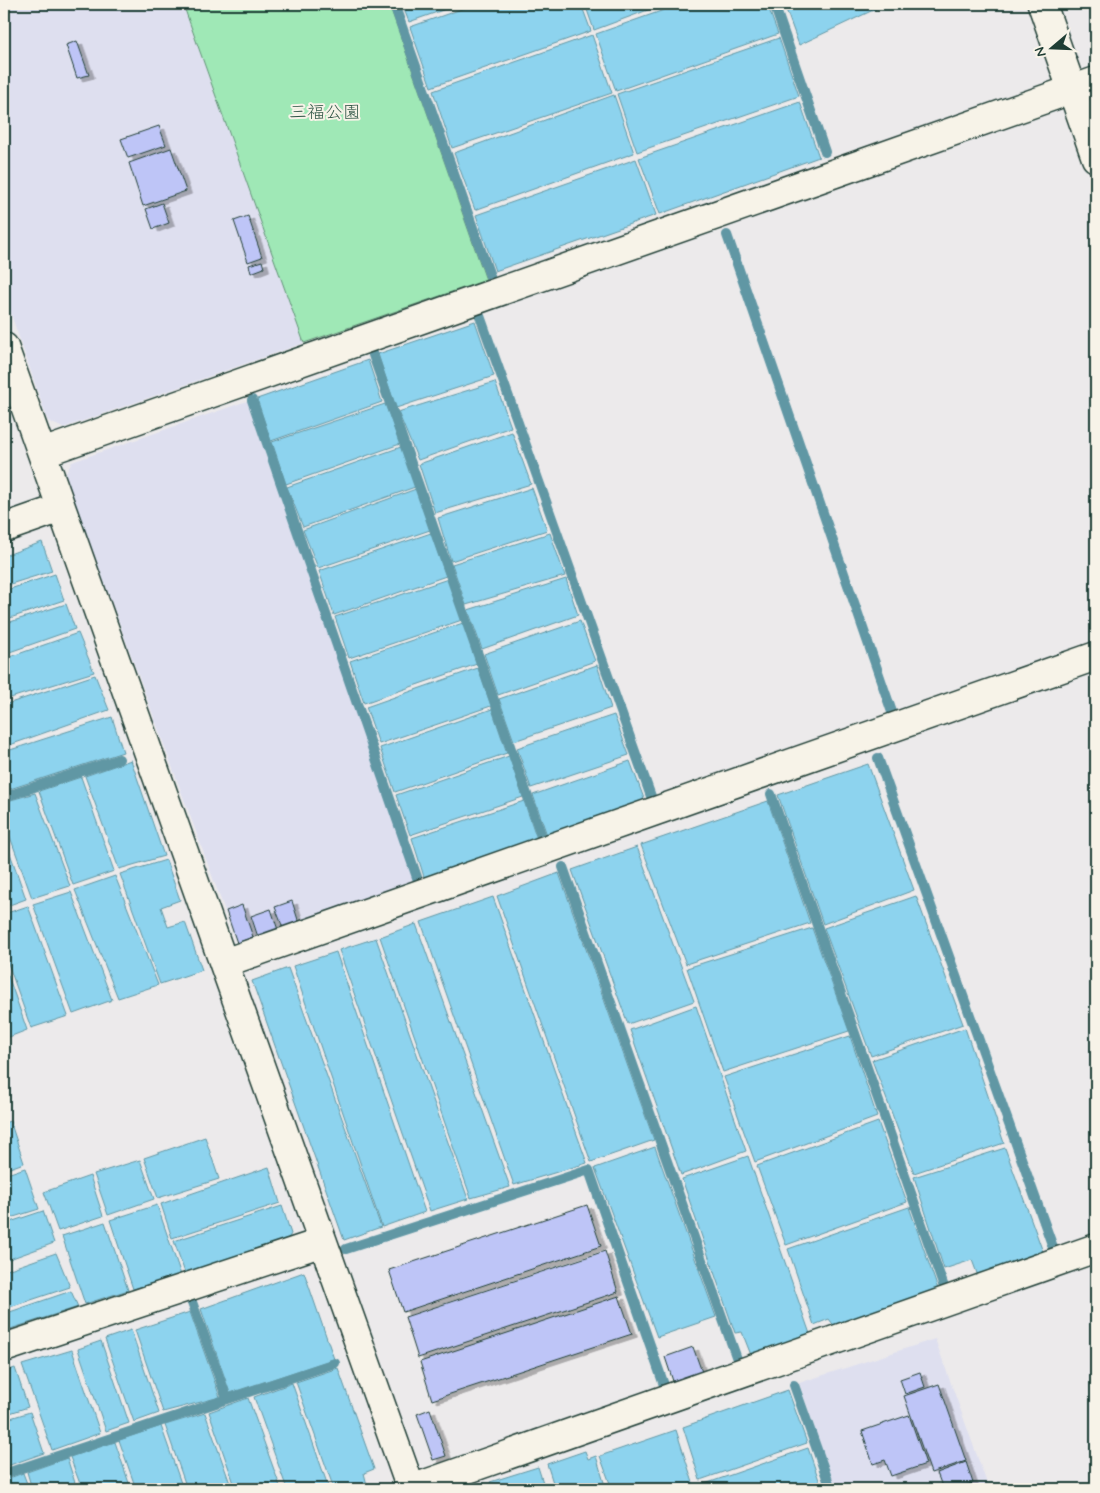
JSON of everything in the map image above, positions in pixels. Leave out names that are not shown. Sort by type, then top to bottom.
[{"type":"street","points":[[1042,4],[1084,86],[1096,158]]},
{"type":"street","points":[[42,453],[1084,86]]},
{"type":"street","points":[[4,347],[411,1489],[1096,1248]]},
{"type":"street","points":[[4,528],[61,508]]},
{"type":"street","points":[[224,963],[1096,656]]},
{"type":"street","points":[[4,1348],[323,1242]]},
{"type":"shaded area","points":[[4,4],[183,4],[304,343],[63,428],[48,421],[4,294]]},
{"type":"shaded area","points":[[247,401],[417,888],[239,949],[65,475],[72,462]]},
{"type":"shaded area","points":[[935,1339],[989,1489],[836,1489],[799,1383]]},
{"type":"green space","name":"三福公園","points":[[183,4],[389,4],[486,280],[304,343]]},
{"type":"water","points":[[402,4],[460,4],[409,22]]},
{"type":"water","points":[[476,4],[581,4],[591,31],[431,87],[410,27]]},
{"type":"water","points":[[585,4],[664,4],[594,30]]},
{"type":"water","points":[[681,4],[767,4],[778,34],[616,91],[596,34]]},
{"type":"water","points":[[784,4],[886,4],[799,45]]},
{"type":"water","points":[[592,35],[612,93],[452,148],[433,91]]},
{"type":"water","points":[[779,38],[799,96],[637,152],[617,94]]},
{"type":"water","points":[[614,95],[634,153],[475,210],[454,153]]},
{"type":"water","points":[[800,102],[819,157],[660,214],[639,158]]},
{"type":"water","points":[[636,159],[656,215],[495,271],[476,215]]},
{"type":"water","points":[[475,321],[494,376],[396,408],[378,354]]},
{"type":"water","points":[[368,360],[382,402],[271,441],[257,399]]},
{"type":"water","points":[[495,382],[511,427],[418,460],[398,412]]},
{"type":"water","points":[[385,404],[400,444],[286,484],[272,442]]},
{"type":"water","points":[[512,432],[531,484],[435,513],[419,464]]},
{"type":"water","points":[[401,447],[415,487],[303,527],[287,487]]},
{"type":"water","points":[[532,488],[547,530],[451,561],[438,518]]},
{"type":"water","points":[[416,489],[430,530],[318,568],[303,530]]},
{"type":"water","points":[[431,533],[446,576],[334,615],[319,571]]},
{"type":"water","points":[[550,533],[565,576],[466,605],[452,564]]},
{"type":"water","points":[[42,542],[52,571],[4,586],[4,556]]},
{"type":"water","points":[[55,574],[64,600],[4,620],[4,591]]},
{"type":"water","points":[[448,579],[462,620],[349,658],[335,617]]},
{"type":"water","points":[[566,579],[578,615],[482,649],[468,610]]},
{"type":"water","points":[[66,604],[75,629],[4,654],[4,624]]},
{"type":"water","points":[[580,621],[595,661],[498,695],[484,654]]},
{"type":"water","points":[[463,623],[477,664],[364,703],[350,661]]},
{"type":"water","points":[[78,633],[94,672],[4,700],[4,659]]},
{"type":"water","points":[[597,665],[611,708],[514,741],[499,699]]},
{"type":"water","points":[[478,668],[491,706],[379,744],[366,707]]},
{"type":"water","points":[[95,675],[109,710],[4,747],[4,705]]},
{"type":"water","points":[[492,709],[507,753],[395,792],[380,748]]},
{"type":"water","points":[[614,715],[629,755],[531,788],[517,748]]},
{"type":"water","points":[[112,717],[123,752],[4,791],[4,752]]},
{"type":"water","points":[[509,756],[523,797],[410,835],[396,795]]},
{"type":"water","points":[[131,760],[164,856],[119,869],[85,776]]},
{"type":"water","points":[[630,761],[646,804],[548,838],[533,795]]},
{"type":"water","points":[[868,764],[914,890],[823,924],[778,795]]},
{"type":"water","points":[[81,777],[114,871],[73,885],[39,791]]},
{"type":"water","points":[[35,793],[70,886],[32,898],[4,820],[4,802]]},
{"type":"water","points":[[524,801],[538,842],[425,880],[412,838]]},
{"type":"water","points":[[768,801],[810,923],[686,964],[641,845]]},
{"type":"water","points":[[4,836],[26,899],[4,907]]},
{"type":"water","points":[[637,847],[694,1001],[628,1024],[572,870]]},
{"type":"water","points":[[166,860],[180,900],[161,907],[168,927],[185,922],[202,970],[160,984],[120,874]]},
{"type":"water","points":[[559,873],[654,1140],[591,1162],[497,896]]},
{"type":"water","points":[[115,876],[158,985],[118,998],[75,890]]},
{"type":"water","points":[[71,892],[112,1000],[73,1014],[33,904]]},
{"type":"water","points":[[916,896],[963,1024],[871,1056],[824,928]]},
{"type":"water","points":[[493,897],[587,1163],[514,1185],[421,922]]},
{"type":"water","points":[[28,906],[68,1016],[31,1028],[4,952],[4,914]]},
{"type":"water","points":[[416,924],[510,1187],[471,1198],[380,937]]},
{"type":"water","points":[[812,928],[849,1031],[723,1072],[687,968]]},
{"type":"water","points":[[376,938],[468,1199],[430,1211],[339,950]]},
{"type":"water","points":[[336,952],[425,1212],[382,1227],[293,966]]},
{"type":"water","points":[[4,964],[27,1030],[4,1039]]},
{"type":"water","points":[[288,968],[381,1227],[344,1240],[252,981]]},
{"type":"water","points":[[696,1006],[746,1151],[681,1175],[630,1030]]},
{"type":"water","points":[[965,1028],[1004,1143],[914,1173],[872,1060]]},
{"type":"water","points":[[850,1036],[877,1117],[755,1162],[724,1077]]},
{"type":"water","points":[[10,1121],[24,1163],[4,1170],[4,1123]]},
{"type":"water","points":[[878,1122],[907,1202],[786,1245],[757,1166]]},
{"type":"water","points":[[205,1137],[219,1179],[158,1198],[144,1158]]},
{"type":"water","points":[[655,1147],[716,1317],[657,1337],[595,1168]]},
{"type":"water","points":[[1005,1148],[1043,1252],[978,1276],[972,1260],[944,1269],[914,1177]]},
{"type":"water","points":[[748,1156],[810,1334],[751,1355],[742,1332],[735,1333],[682,1179]]},
{"type":"water","points":[[140,1160],[154,1199],[108,1215],[94,1174]]},
{"type":"water","points":[[269,1167],[280,1203],[172,1238],[161,1204]]},
{"type":"water","points":[[25,1168],[39,1209],[4,1220],[4,1175]]},
{"type":"water","points":[[90,1176],[103,1216],[58,1231],[44,1192]]},
{"type":"water","points":[[157,1205],[181,1275],[133,1289],[110,1220]]},
{"type":"water","points":[[282,1206],[291,1234],[287,1240],[185,1273],[174,1241]]},
{"type":"water","points":[[909,1207],[939,1292],[836,1328],[829,1319],[814,1325],[788,1249]]},
{"type":"water","points":[[43,1211],[54,1243],[4,1261],[4,1224]]},
{"type":"water","points":[[105,1222],[128,1290],[85,1304],[62,1236]]},
{"type":"water","points":[[56,1253],[70,1287],[4,1309],[4,1271]]},
{"type":"water","points":[[304,1272],[334,1359],[230,1393],[201,1309]]},
{"type":"water","points":[[71,1291],[78,1307],[4,1331],[4,1314]]},
{"type":"water","points":[[190,1312],[220,1397],[163,1412],[135,1330]]},
{"type":"water","points":[[131,1330],[159,1413],[134,1422],[105,1339]]},
{"type":"water","points":[[101,1341],[129,1423],[106,1431],[78,1349]]},
{"type":"water","points":[[72,1350],[100,1433],[52,1450],[22,1365]]},
{"type":"water","points":[[15,1368],[28,1407],[4,1415],[4,1372]]},
{"type":"water","points":[[338,1368],[374,1469],[364,1473],[368,1489],[334,1489],[296,1382]]},
{"type":"water","points":[[292,1383],[329,1489],[287,1489],[254,1397]]},
{"type":"water","points":[[788,1390],[807,1443],[700,1480],[683,1427]]},
{"type":"water","points":[[248,1398],[281,1489],[236,1489],[209,1412]]},
{"type":"water","points":[[30,1412],[44,1453],[4,1467],[4,1420]]},
{"type":"water","points":[[205,1413],[232,1489],[187,1489],[165,1425]]},
{"type":"water","points":[[161,1426],[183,1489],[136,1489],[119,1440]]},
{"type":"water","points":[[676,1430],[695,1489],[612,1489],[600,1456]]},
{"type":"water","points":[[115,1442],[131,1489],[82,1489],[70,1457]]},
{"type":"water","points":[[808,1448],[822,1489],[703,1489],[702,1485]]},
{"type":"water","points":[[585,1451],[588,1459],[596,1456],[606,1489],[555,1489],[547,1464]]},
{"type":"water","points":[[67,1458],[77,1489],[32,1489],[27,1472]]},
{"type":"water","points":[[538,1467],[545,1489],[493,1489],[490,1482]]},
{"type":"water","points":[[23,1473],[29,1489],[4,1489],[4,1480]]},
{"type":"building","points":[[77,41],[89,75],[77,78],[66,45]]},
{"type":"building","points":[[159,126],[166,145],[128,158],[121,139]]},
{"type":"building","points":[[171,148],[186,191],[143,206],[129,163]]},
{"type":"building","points":[[162,203],[169,223],[153,229],[146,209]]},
{"type":"building","points":[[248,216],[262,257],[248,262],[234,221]]},
{"type":"building","points":[[262,261],[264,268],[251,273],[249,265]]},
{"type":"building","points":[[292,901],[299,923],[283,928],[275,907]]},
{"type":"building","points":[[242,905],[253,937],[237,943],[226,911]]},
{"type":"building","points":[[271,909],[278,930],[258,937],[251,916]]},
{"type":"building","points":[[587,1205],[601,1246],[403,1312],[389,1270]]},
{"type":"building","points":[[605,1251],[618,1292],[418,1358],[405,1317]]},
{"type":"building","points":[[619,1296],[632,1334],[432,1400],[420,1362]]},
{"type":"building","points":[[693,1347],[702,1372],[673,1381],[665,1357]]},
{"type":"building","points":[[920,1372],[925,1387],[905,1394],[900,1379]]},
{"type":"building","points":[[939,1384],[966,1461],[931,1473],[904,1396]]},
{"type":"building","points":[[430,1409],[446,1456],[433,1460],[417,1414]]},
{"type":"building","points":[[909,1415],[926,1464],[891,1476],[885,1460],[873,1464],[862,1431]]},
{"type":"building","points":[[966,1462],[973,1483],[954,1489],[943,1489],[937,1473]]},
{"type":"waterway","points":[[394,4],[490,276]]},
{"type":"waterway","points":[[774,4],[825,152]]},
{"type":"waterway","points":[[727,235],[893,715]]},
{"type":"waterway","points":[[480,316],[653,802]]},
{"type":"waterway","points":[[373,355],[543,840]]},
{"type":"waterway","points":[[252,400],[419,883]]},
{"type":"waterway","points":[[878,758],[1054,1250]]},
{"type":"waterway","points":[[4,797],[119,759]]},
{"type":"waterway","points":[[771,794],[945,1290]]},
{"type":"waterway","points":[[563,867],[737,1359]]},
{"type":"waterway","points":[[346,1249],[589,1170],[664,1385]]},
{"type":"waterway","points":[[192,1302],[227,1399]]},
{"type":"waterway","points":[[4,1474],[335,1363]]},
{"type":"waterway","points":[[794,1385],[831,1489]]}]
